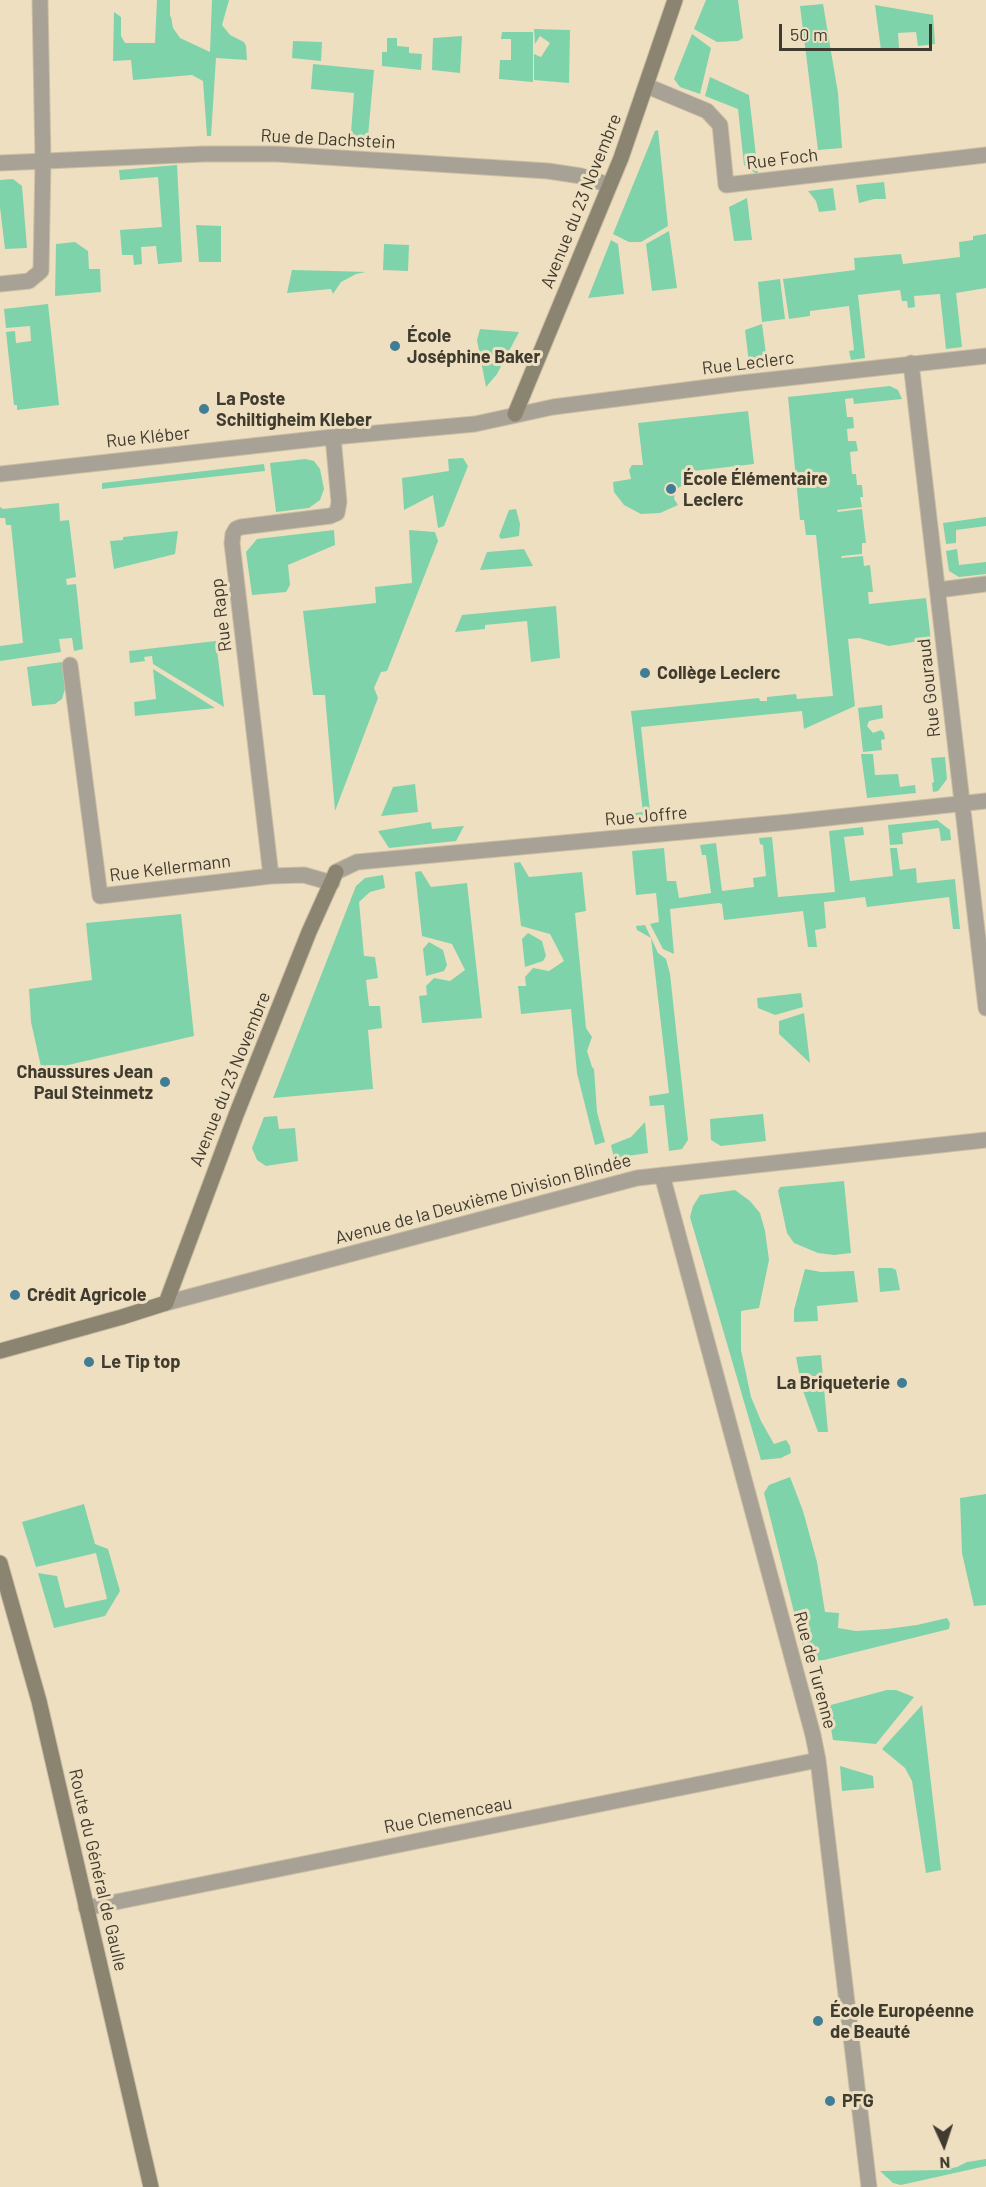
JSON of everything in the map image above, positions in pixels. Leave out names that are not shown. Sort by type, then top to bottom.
[{"type":"street","points":[[0,284],[29,281],[41,271],[43,161],[40,0]]},
{"type":"street","name":"Avenue du 23 Novembre","points":[[515,414],[609,185],[647,86],[675,0]]},
{"type":"street","name":"Rue Foch","points":[[647,86],[707,111],[720,125],[726,185],[986,155]]},
{"type":"street","name":"Rue de Dachstein","points":[[0,163],[204,154],[277,154],[548,171],[581,176],[609,185]]},
{"type":"street","name":"Rue Leclerc","points":[[515,414],[741,383],[986,356]]},
{"type":"street","name":"Rue Gouraud","points":[[911,363],[986,1008]]},
{"type":"street","name":"Rue Kléber","points":[[0,474],[333,437],[475,424],[515,414]]},
{"type":"street","name":"Rue Rapp","points":[[271,876],[232,543],[233,534],[241,527],[330,516],[337,513],[339,502],[333,437]]},
{"type":"street","points":[[938,590],[986,584]]},
{"type":"street","name":"Rue Kellermann","points":[[70,665],[100,896],[271,876],[304,875],[334,878]]},
{"type":"street","name":"Rue Joffre","points":[[334,878],[357,862],[790,822],[986,801]]},
{"type":"street","name":"Avenue du 23 Novembre","points":[[166,1303],[236,1114],[309,932],[334,878]]},
{"type":"street","name":"Avenue de la Deuxième Division Blindée","points":[[0,1351],[166,1303],[637,1178],[986,1140]]},
{"type":"street","name":"Rue de Turenne","points":[[662,1175],[818,1760],[869,2187]]},
{"type":"street","name":"Route du Général de Gaulle","points":[[0,1563],[39,1701],[151,2187]]},
{"type":"street","name":"Rue Clemenceau","points":[[86,1908],[818,1760]]},
{"type":"green space","points":[[157,0],[170,0],[173,28],[180,38],[210,52],[212,0],[229,0],[222,25],[230,35],[244,42],[247,60],[216,58],[211,136],[207,136],[203,81],[192,75],[133,80],[131,60],[113,61],[114,12],[121,17],[121,36],[125,43],[155,43]]},
{"type":"green space","points":[[706,0],[738,0],[743,38],[738,41],[717,42],[694,29]]},
{"type":"green space","points":[[823,4],[838,93],[842,148],[818,150],[800,6]]},
{"type":"green space","points":[[875,5],[933,15],[935,44],[918,46],[916,32],[898,33],[899,48],[881,50]]},
{"type":"green space","points":[[534,29],[570,30],[569,83],[534,80],[534,54],[541,57],[550,43],[540,36],[535,44]]},
{"type":"green space","points":[[502,32],[533,32],[533,82],[499,79],[500,60],[511,60],[511,39],[501,39]]},
{"type":"green space","points":[[692,34],[711,48],[700,94],[680,87],[674,79]]},
{"type":"green space","points":[[462,36],[460,73],[432,70],[433,38]]},
{"type":"green space","points":[[387,38],[397,38],[397,46],[409,47],[409,53],[422,54],[421,70],[382,66],[382,52],[387,52]]},
{"type":"green space","points":[[293,41],[322,42],[321,61],[292,58]]},
{"type":"green space","points":[[313,64],[374,70],[367,147],[350,146],[354,93],[311,89]]},
{"type":"green space","points":[[710,77],[749,95],[758,173],[744,165],[738,109],[705,96]]},
{"type":"green space","points":[[658,130],[668,226],[641,242],[629,242],[613,234],[655,131]]},
{"type":"green space","points":[[177,165],[182,262],[158,264],[156,246],[141,247],[142,264],[134,265],[133,255],[122,255],[120,230],[162,227],[158,177],[120,180],[119,170]]},
{"type":"green space","points":[[13,179],[22,186],[27,248],[5,249],[0,207],[0,180]]},
{"type":"green space","points":[[884,182],[886,199],[859,203],[856,185]]},
{"type":"green space","points":[[833,188],[836,210],[819,212],[816,201],[808,191]]},
{"type":"green space","points":[[747,198],[752,240],[734,241],[729,207]]},
{"type":"green space","points":[[196,225],[221,226],[221,262],[199,262]]},
{"type":"green space","points":[[669,231],[677,288],[652,291],[646,244]]},
{"type":"green space","points":[[986,234],[986,288],[956,293],[962,347],[946,349],[940,294],[914,296],[915,307],[908,308],[907,301],[902,301],[900,290],[858,295],[865,358],[851,360],[849,351],[854,350],[849,306],[810,311],[810,316],[789,319],[783,279],[855,270],[854,258],[901,254],[903,264],[960,257],[959,242],[973,240],[973,236]]},
{"type":"green space","points":[[611,240],[618,244],[624,294],[588,298]]},
{"type":"green space","points":[[75,242],[88,251],[89,269],[100,269],[101,292],[55,296],[56,244]]},
{"type":"green space","points":[[384,244],[409,245],[408,271],[383,270]]},
{"type":"green space","points":[[292,270],[366,272],[356,274],[341,282],[333,294],[331,289],[287,293]]},
{"type":"green space","points":[[780,279],[785,319],[762,322],[758,282]]},
{"type":"green space","points":[[48,304],[59,405],[17,410],[17,405],[14,405],[6,332],[15,331],[16,343],[31,341],[30,326],[6,328],[4,309]]},
{"type":"green space","points":[[762,324],[768,369],[750,371],[745,330]]},
{"type":"green space","points":[[480,329],[519,332],[497,374],[486,387],[477,340]]},
{"type":"green space","points":[[890,386],[898,390],[902,399],[854,404],[853,398],[845,399],[847,417],[853,417],[854,428],[847,429],[848,441],[856,441],[858,451],[850,452],[852,474],[856,474],[857,485],[862,485],[863,497],[860,497],[862,507],[837,510],[838,512],[862,509],[866,543],[862,543],[862,554],[841,558],[863,556],[864,566],[870,565],[873,592],[868,592],[869,604],[926,598],[934,667],[923,668],[919,641],[889,646],[859,638],[848,639],[855,706],[804,729],[802,711],[641,727],[651,821],[612,825],[610,816],[643,812],[631,711],[759,698],[760,701],[767,701],[767,697],[796,694],[797,699],[833,696],[816,535],[806,535],[804,520],[800,520],[788,397]]},
{"type":"green space","points":[[748,411],[754,464],[685,472],[685,484],[675,493],[674,499],[678,505],[660,513],[641,514],[624,505],[614,492],[613,482],[631,479],[629,470],[632,465],[643,465],[638,423]]},
{"type":"green space","points":[[463,458],[468,466],[444,526],[438,528],[433,495],[404,510],[402,478],[449,471],[448,459]]},
{"type":"green space","points":[[305,459],[314,461],[320,469],[324,489],[320,500],[309,508],[276,512],[270,463]]},
{"type":"green space","points":[[264,464],[265,471],[102,489],[102,483]]},
{"type":"green space","points":[[59,503],[60,521],[69,520],[76,577],[66,579],[67,585],[76,584],[83,649],[74,651],[72,638],[59,639],[61,652],[0,661],[0,646],[23,643],[11,525],[6,525],[5,518],[0,518],[0,507],[3,509]]},
{"type":"green space","points":[[516,509],[520,524],[519,536],[501,539],[499,536],[509,510]]},
{"type":"green space","points":[[986,517],[986,526],[956,530],[956,543],[946,544],[943,523]]},
{"type":"green space","points":[[334,530],[335,545],[288,565],[290,585],[286,592],[252,595],[246,552],[257,539]]},
{"type":"green space","points":[[409,530],[435,532],[438,541],[387,671],[381,672],[374,688],[378,698],[335,811],[325,695],[313,695],[303,611],[376,603],[375,587],[412,583]]},
{"type":"green space","points":[[178,531],[175,554],[114,569],[110,541],[123,540],[123,537]]},
{"type":"green space","points":[[524,549],[533,566],[480,570],[487,552]]},
{"type":"green space","points":[[957,549],[959,565],[986,562],[986,574],[959,577],[949,571],[946,551]]},
{"type":"green space","points":[[556,606],[560,658],[531,662],[527,621],[485,625],[485,629],[455,632],[462,615]]},
{"type":"green space","points":[[216,641],[224,707],[153,664],[152,656],[144,657],[145,661],[130,663],[129,651]]},
{"type":"green space","points":[[62,662],[65,689],[62,699],[55,704],[32,706],[27,667]]},
{"type":"green space","points":[[153,669],[215,708],[135,716],[134,702],[156,699]]},
{"type":"green space","points":[[882,705],[883,718],[869,721],[867,726],[873,733],[881,730],[884,733],[885,739],[881,740],[882,750],[863,752],[858,708]]},
{"type":"green space","points":[[861,754],[873,754],[875,775],[898,774],[900,787],[915,785],[916,793],[867,798]]},
{"type":"green space","points":[[945,757],[947,779],[938,791],[933,792],[931,758]]},
{"type":"green space","points":[[415,784],[418,812],[381,816],[393,787]]},
{"type":"green space","points":[[937,820],[950,830],[951,840],[941,841],[939,828],[902,833],[903,844],[890,845],[888,825]]},
{"type":"green space","points":[[431,822],[432,829],[464,826],[456,841],[389,848],[378,831]]},
{"type":"green space","points":[[863,827],[864,835],[844,837],[850,881],[893,876],[890,848],[897,848],[900,870],[916,868],[917,883],[955,879],[960,929],[953,929],[949,897],[867,907],[865,897],[824,902],[826,928],[815,930],[817,947],[808,947],[803,911],[724,920],[722,904],[719,903],[670,909],[674,954],[663,949],[650,924],[659,922],[656,893],[636,895],[632,851],[664,848],[667,881],[676,881],[679,898],[711,893],[706,855],[702,855],[700,845],[716,843],[722,891],[754,887],[753,878],[766,876],[763,845],[760,844],[759,838],[772,837],[778,897],[835,892],[829,831]]},
{"type":"green space","points":[[520,862],[529,877],[582,872],[586,911],[575,913],[586,1028],[592,1037],[587,1051],[594,1069],[597,1112],[605,1142],[595,1145],[577,1073],[571,1009],[521,1014],[518,986],[526,986],[525,977],[533,968],[549,971],[564,961],[550,934],[521,926],[514,863]]},
{"type":"green space","points":[[421,871],[431,887],[467,883],[482,1018],[422,1023],[419,996],[427,995],[426,986],[434,978],[450,981],[465,970],[452,944],[422,936],[415,872]]},
{"type":"green space","points":[[383,875],[385,888],[370,892],[359,902],[364,956],[375,957],[378,978],[366,980],[369,1006],[380,1006],[382,1028],[368,1030],[373,1089],[273,1098],[356,886],[365,878]]},
{"type":"green space","points":[[181,914],[194,1036],[42,1071],[31,1022],[29,989],[92,980],[86,923]]},
{"type":"green space","points":[[645,925],[658,953],[666,959],[670,974],[688,1140],[682,1149],[669,1151],[664,1105],[650,1106],[649,1096],[669,1093],[651,938],[637,930],[636,926]]},
{"type":"green space","points":[[528,933],[542,941],[546,956],[543,961],[525,967],[522,939]]},
{"type":"green space","points":[[429,942],[443,950],[447,965],[444,971],[426,976],[423,949]]},
{"type":"green space","points":[[801,993],[803,1007],[775,1015],[758,1008],[757,998]]},
{"type":"green space","points":[[804,1013],[810,1063],[779,1034],[779,1021]]},
{"type":"green space","points":[[763,1114],[766,1141],[721,1146],[711,1140],[710,1119]]},
{"type":"green space","points":[[277,1116],[279,1129],[295,1128],[298,1161],[266,1166],[257,1160],[252,1148],[264,1117]]},
{"type":"green space","points":[[645,1122],[648,1153],[614,1158],[611,1145],[631,1137]]},
{"type":"green space","points":[[844,1181],[851,1253],[834,1255],[818,1253],[794,1243],[787,1233],[778,1191],[780,1187]]},
{"type":"green space","points":[[735,1190],[750,1201],[760,1213],[765,1231],[769,1260],[759,1308],[741,1311],[741,1350],[751,1397],[761,1421],[774,1444],[786,1440],[790,1446],[791,1453],[781,1458],[761,1460],[690,1217],[693,1206],[700,1195]]},
{"type":"green space","points":[[878,1268],[896,1270],[900,1290],[880,1292]]},
{"type":"green space","points":[[805,1269],[821,1272],[854,1271],[858,1302],[817,1306],[818,1321],[794,1322],[794,1310]]},
{"type":"green space","points":[[821,1355],[828,1432],[818,1432],[802,1388],[796,1357]]},
{"type":"green space","points":[[790,1477],[803,1511],[817,1562],[825,1612],[839,1613],[838,1628],[856,1631],[887,1629],[947,1618],[950,1623],[949,1629],[824,1660],[811,1661],[804,1652],[764,1493],[769,1485]]},
{"type":"green space","points":[[986,1494],[986,1605],[974,1606],[962,1553],[960,1498]]},
{"type":"green space","points":[[84,1504],[95,1544],[108,1549],[120,1591],[105,1616],[54,1628],[38,1573],[57,1576],[65,1608],[107,1599],[96,1553],[36,1567],[22,1522]]},
{"type":"green space","points":[[887,1690],[896,1690],[914,1697],[876,1744],[833,1740],[827,1706]]},
{"type":"green space","points":[[922,1705],[941,1870],[926,1873],[912,1781],[905,1768],[882,1749]]},
{"type":"green space","points":[[840,1766],[873,1776],[874,1788],[842,1791]]},
{"type":"green space","points":[[986,2159],[986,2166],[901,2185],[893,2183],[880,2171],[942,2170]]},
{"type":"place","name":"École Joséphine Baker","points":[[395,346]]},
{"type":"place","name":"La Poste Schiltigheim Kleber","points":[[204,409]]},
{"type":"place","name":"École Élémentaire Leclerc","points":[[671,489]]},
{"type":"place","name":"Collège Leclerc","points":[[645,673]]},
{"type":"place","name":"Chaussures Jean Paul Steinmetz","points":[[165,1082]]},
{"type":"place","name":"Crédit Agricole","points":[[15,1295]]},
{"type":"place","name":"Le Tip top","points":[[89,1362]]},
{"type":"place","name":"La Briqueterie","points":[[902,1383]]},
{"type":"place","name":"École Européenne de Beauté","points":[[818,2021]]},
{"type":"place","name":"PFG","points":[[830,2101]]}]
